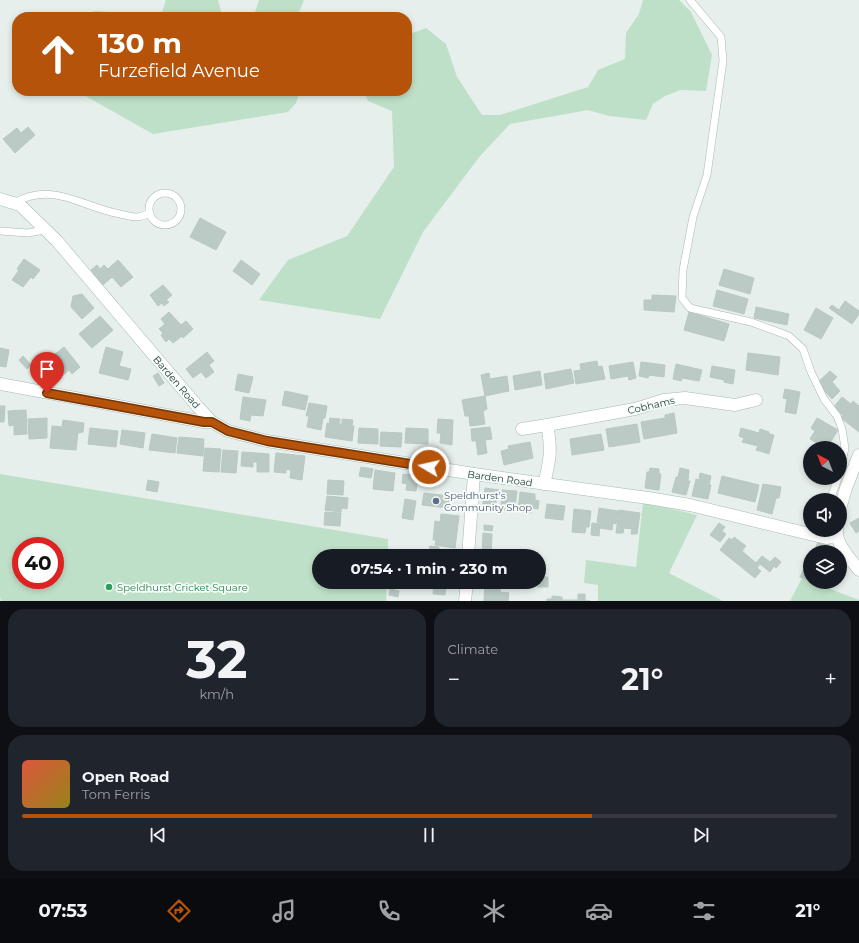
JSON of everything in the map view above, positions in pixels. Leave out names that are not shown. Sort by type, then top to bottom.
[{"type":"street","name":"Barden Road","points":[[0,199],[20,205],[57,241],[198,407],[212,422],[228,431],[267,441],[474,474],[690,505],[803,527]]},
{"type":"street","points":[[0,384],[204,422],[212,422]]},
{"type":"street","name":"Cobhams","points":[[522,429],[635,409],[664,400],[685,398],[735,405],[756,400]]},
{"type":"street","points":[[544,484],[550,463],[550,441],[547,425]]},
{"type":"street","points":[[845,493],[859,455]]},
{"type":"street","points":[[469,549],[474,474]]},
{"type":"street","points":[[834,537],[859,570]]},
{"type":"street","points":[[466,601],[467,589]]},
{"type":"lane","points":[[690,0],[721,37],[723,61],[707,175],[693,217],[684,270],[682,298],[690,308],[750,322],[789,336],[803,349],[811,372],[824,399],[837,416],[842,429],[844,441]]},
{"type":"lane","points":[[14,203],[36,194],[48,194],[65,197],[118,214],[136,217],[150,213]]},
{"type":"lane","points":[[162,194],[172,195],[180,202],[181,207],[179,217],[171,224],[161,224],[152,218],[150,213],[151,203],[162,194]]},
{"type":"lane","points":[[0,231],[28,233],[44,230]]},
{"type":"green space","points":[[166,0],[218,0],[221,12],[162,12]]},
{"type":"green space","points":[[259,0],[304,0],[299,12],[255,12]]},
{"type":"green space","points":[[643,0],[679,0],[691,12],[712,55],[706,91],[680,90],[665,96],[653,104],[646,120],[609,116],[588,110],[510,124],[480,156],[423,232],[380,319],[259,300],[288,260],[347,236],[394,167],[392,111],[368,101],[366,96],[412,96],[412,33],[426,28],[446,44],[457,77],[482,115],[500,115],[588,87],[598,70],[625,59],[626,33],[639,14]]},
{"type":"green space","points":[[86,96],[298,96],[296,103],[288,112],[153,134]]},
{"type":"green space","points":[[0,474],[388,539],[388,549],[312,549],[312,589],[387,589],[386,601],[1,601]]},
{"type":"green space","points":[[643,502],[697,515],[669,573],[723,601],[598,601],[598,585],[584,583],[586,560],[636,567]]},
{"type":"green space","points":[[802,578],[803,589],[830,589],[859,600],[859,601],[790,601]]},
{"type":"building","points":[[28,127],[35,135],[15,153],[3,139],[17,128],[21,133]]},
{"type":"building","points":[[200,218],[226,232],[216,250],[190,237]]},
{"type":"building","points":[[24,259],[40,270],[33,279],[31,277],[23,287],[12,280]]},
{"type":"building","points":[[118,260],[133,277],[121,287],[112,277],[103,285],[91,270],[97,265],[100,269],[104,265],[108,269]]},
{"type":"building","points":[[241,260],[260,274],[252,285],[233,271]]},
{"type":"building","points":[[724,269],[754,278],[750,294],[719,285]]},
{"type":"building","points":[[163,285],[172,295],[166,300],[169,302],[164,306],[162,303],[158,306],[150,295]]},
{"type":"building","points":[[717,290],[748,299],[744,314],[713,306]]},
{"type":"building","points":[[82,294],[94,308],[82,319],[71,307],[73,296]]},
{"type":"building","points":[[652,295],[676,296],[674,312],[644,310],[644,300],[652,300]]},
{"type":"building","points":[[845,301],[859,311],[859,314],[852,324],[829,308],[832,305],[839,310]]},
{"type":"building","points":[[756,307],[789,314],[787,325],[754,318]]},
{"type":"building","points":[[816,308],[833,318],[821,339],[804,330]]},
{"type":"building","points":[[169,312],[181,325],[186,321],[193,329],[183,338],[182,336],[173,343],[169,339],[166,342],[161,335],[163,333],[159,329],[165,324],[161,319]]},
{"type":"building","points":[[689,312],[729,324],[724,341],[684,330]]},
{"type":"building","points":[[100,316],[113,330],[92,348],[79,334]]},
{"type":"building","points":[[64,347],[80,367],[72,374],[69,370],[62,376],[49,359]]},
{"type":"building","points":[[106,347],[123,352],[119,366],[131,369],[128,380],[99,373]]},
{"type":"building","points":[[0,348],[9,350],[6,367],[0,366]]},
{"type":"building","points":[[207,352],[214,361],[209,365],[214,372],[206,378],[201,372],[193,378],[186,369]]},
{"type":"building","points":[[748,353],[780,357],[778,375],[746,370]]},
{"type":"building","points":[[23,356],[31,365],[27,369],[19,360]]},
{"type":"building","points":[[597,361],[598,367],[602,366],[605,379],[576,384],[574,371],[581,370],[580,364]]},
{"type":"building","points":[[633,362],[636,378],[629,380],[628,376],[611,379],[609,366]]},
{"type":"building","points":[[641,362],[665,365],[664,377],[649,375],[648,378],[639,376]]},
{"type":"building","points":[[676,364],[702,370],[699,381],[682,378],[681,381],[673,379]]},
{"type":"building","points":[[712,366],[735,370],[733,384],[724,382],[724,380],[710,377]]},
{"type":"building","points":[[571,369],[574,383],[546,389],[544,374]]},
{"type":"building","points":[[540,371],[542,385],[515,390],[513,376]]},
{"type":"building","points":[[830,371],[837,377],[832,382],[840,391],[832,399],[817,383]]},
{"type":"building","points":[[158,373],[164,383],[159,386],[153,376]]},
{"type":"building","points":[[489,373],[490,379],[507,376],[509,391],[485,396],[481,375]]},
{"type":"building","points":[[238,374],[253,377],[249,393],[235,390]]},
{"type":"building","points":[[785,389],[800,392],[796,414],[785,412],[787,399],[783,398]]},
{"type":"building","points":[[285,391],[308,396],[305,410],[282,405]]},
{"type":"building","points":[[485,396],[487,409],[483,411],[485,424],[470,426],[469,416],[465,416],[462,400]]},
{"type":"building","points":[[243,397],[266,400],[263,416],[251,415],[250,421],[240,419]]},
{"type":"building","points":[[842,397],[851,404],[853,401],[859,406],[859,432],[841,418],[843,415],[833,408]]},
{"type":"building","points":[[309,403],[327,406],[321,430],[307,427],[309,416],[306,416]]},
{"type":"building","points":[[0,406],[5,406],[4,422],[0,422]]},
{"type":"building","points":[[26,410],[27,434],[14,435],[14,425],[9,426],[8,411]]},
{"type":"building","points":[[674,413],[677,433],[644,439],[641,422],[665,418],[665,415]]},
{"type":"building","points":[[47,418],[47,438],[29,439],[28,419]]},
{"type":"building","points":[[330,418],[340,419],[339,424],[342,424],[342,419],[353,420],[352,426],[354,426],[352,441],[325,437],[327,423],[329,424]]},
{"type":"building","points":[[817,418],[838,430],[831,441],[813,441],[810,439],[815,431],[811,428]]},
{"type":"building","points":[[438,419],[453,420],[452,445],[440,443],[441,433],[437,433]]},
{"type":"building","points":[[63,420],[84,423],[83,432],[78,433],[76,450],[50,448],[52,426],[62,427]]},
{"type":"building","points":[[637,424],[640,442],[609,447],[606,429]]},
{"type":"building","points":[[490,427],[492,439],[485,440],[487,453],[478,455],[476,441],[472,441],[471,429]]},
{"type":"building","points":[[90,428],[118,431],[116,447],[88,444]]},
{"type":"building","points":[[359,428],[378,429],[378,444],[358,443]]},
{"type":"building","points":[[406,428],[428,429],[428,444],[405,443]]},
{"type":"building","points":[[741,428],[759,433],[760,429],[774,435],[769,454],[756,450],[758,446],[742,442],[744,438],[739,436]]},
{"type":"building","points":[[122,430],[145,433],[143,448],[120,444]]},
{"type":"building","points":[[381,432],[402,433],[401,447],[380,446]]},
{"type":"building","points":[[152,434],[177,438],[175,453],[149,450]]},
{"type":"building","points":[[601,434],[604,450],[572,455],[570,439]]},
{"type":"building","points":[[179,437],[204,439],[203,456],[177,453]]},
{"type":"building","points":[[530,442],[533,458],[504,465],[501,451],[509,449],[508,446]]},
{"type":"building","points":[[205,448],[221,449],[219,472],[203,471]]},
{"type":"building","points":[[223,450],[238,451],[236,473],[221,472]]},
{"type":"building","points":[[242,452],[257,453],[257,462],[253,462],[253,467],[241,466]]},
{"type":"building","points":[[257,453],[269,454],[269,472],[257,472]]},
{"type":"building","points":[[276,453],[305,456],[302,480],[290,478],[291,470],[286,469],[286,473],[274,472]]},
{"type":"building","points":[[361,467],[373,469],[371,478],[359,476]]},
{"type":"building","points":[[650,468],[659,469],[659,474],[661,474],[659,490],[645,488],[647,472],[649,472]]},
{"type":"building","points":[[680,468],[689,470],[688,481],[690,481],[686,495],[672,492]]},
{"type":"building","points":[[375,470],[395,473],[393,491],[373,489]]},
{"type":"building","points":[[700,473],[711,476],[708,499],[692,496],[696,479],[699,480]]},
{"type":"building","points":[[403,474],[421,476],[420,484],[417,484],[416,491],[406,490],[407,484],[402,483]]},
{"type":"building","points":[[722,476],[759,485],[755,502],[718,493]]},
{"type":"building","points":[[148,480],[159,482],[157,492],[146,490]]},
{"type":"building","points":[[328,480],[344,481],[343,495],[327,494]]},
{"type":"building","points":[[763,484],[781,487],[779,498],[776,498],[772,514],[757,510]]},
{"type":"building","points":[[485,488],[499,490],[494,511],[482,509]]},
{"type":"building","points":[[502,490],[517,491],[515,507],[513,507],[512,511],[504,510],[504,505],[501,505]]},
{"type":"building","points":[[520,492],[535,494],[535,500],[539,501],[538,509],[532,508],[531,513],[518,511]]},
{"type":"building","name":"Speldhurst's Community Shop","points":[[424,493],[450,496],[448,508],[422,505]]},
{"type":"building","points":[[327,496],[348,498],[347,509],[342,508],[341,512],[325,510]]},
{"type":"building","points":[[405,499],[416,501],[413,520],[402,518]]},
{"type":"building","points":[[547,504],[565,506],[563,520],[545,518]]},
{"type":"building","points":[[599,508],[618,511],[616,524],[613,523],[612,530],[600,528],[601,523],[597,522]]},
{"type":"building","points":[[574,509],[591,511],[589,527],[586,527],[585,533],[572,532]]},
{"type":"building","points":[[619,510],[640,513],[637,534],[631,534],[632,529],[624,528],[623,533],[616,533]]},
{"type":"building","points":[[325,512],[341,513],[340,526],[324,525]]},
{"type":"building","points":[[441,514],[459,516],[455,548],[435,545],[436,540],[433,540],[435,521],[440,522]]},
{"type":"building","points":[[859,518],[859,531],[856,533],[850,523]]},
{"type":"building","points":[[592,523],[600,524],[599,536],[591,535]]},
{"type":"building","points":[[719,523],[725,527],[722,531],[726,534],[720,542],[710,535]]},
{"type":"building","points":[[484,525],[493,526],[492,531],[484,530]]},
{"type":"building","points":[[483,533],[492,534],[491,549],[482,549]]},
{"type":"building","points":[[734,537],[746,546],[742,551],[756,563],[762,556],[770,562],[775,557],[781,562],[776,568],[774,566],[770,572],[760,564],[757,568],[761,571],[755,578],[720,550],[729,538],[732,540]]},
{"type":"building","points":[[819,539],[829,544],[829,545],[817,545]]},
{"type":"building","points":[[430,546],[439,547],[439,549],[429,549]]},
{"type":"building","points":[[803,571],[803,578],[800,577]]},
{"type":"building","points":[[546,577],[548,577],[548,587],[546,587]]},
{"type":"building","points":[[390,589],[399,591],[398,597],[389,595]]},
{"type":"building","points":[[433,589],[446,589],[445,595],[433,594]]},
{"type":"building","points":[[485,589],[500,589],[500,592],[509,593],[508,601],[484,601]]},
{"type":"building","points":[[578,594],[585,594],[585,601],[547,601],[547,599],[552,599],[552,596],[562,597],[562,600],[578,600]]},
{"type":"place","name":"Speldhurst's Community Shop","points":[[436,501]]},
{"type":"place","name":"Speldhurst Cricket Square","points":[[109,587]]},
{"type":"route","points":[[47,393],[204,422],[212,422],[228,431],[267,441],[429,467]]}]
